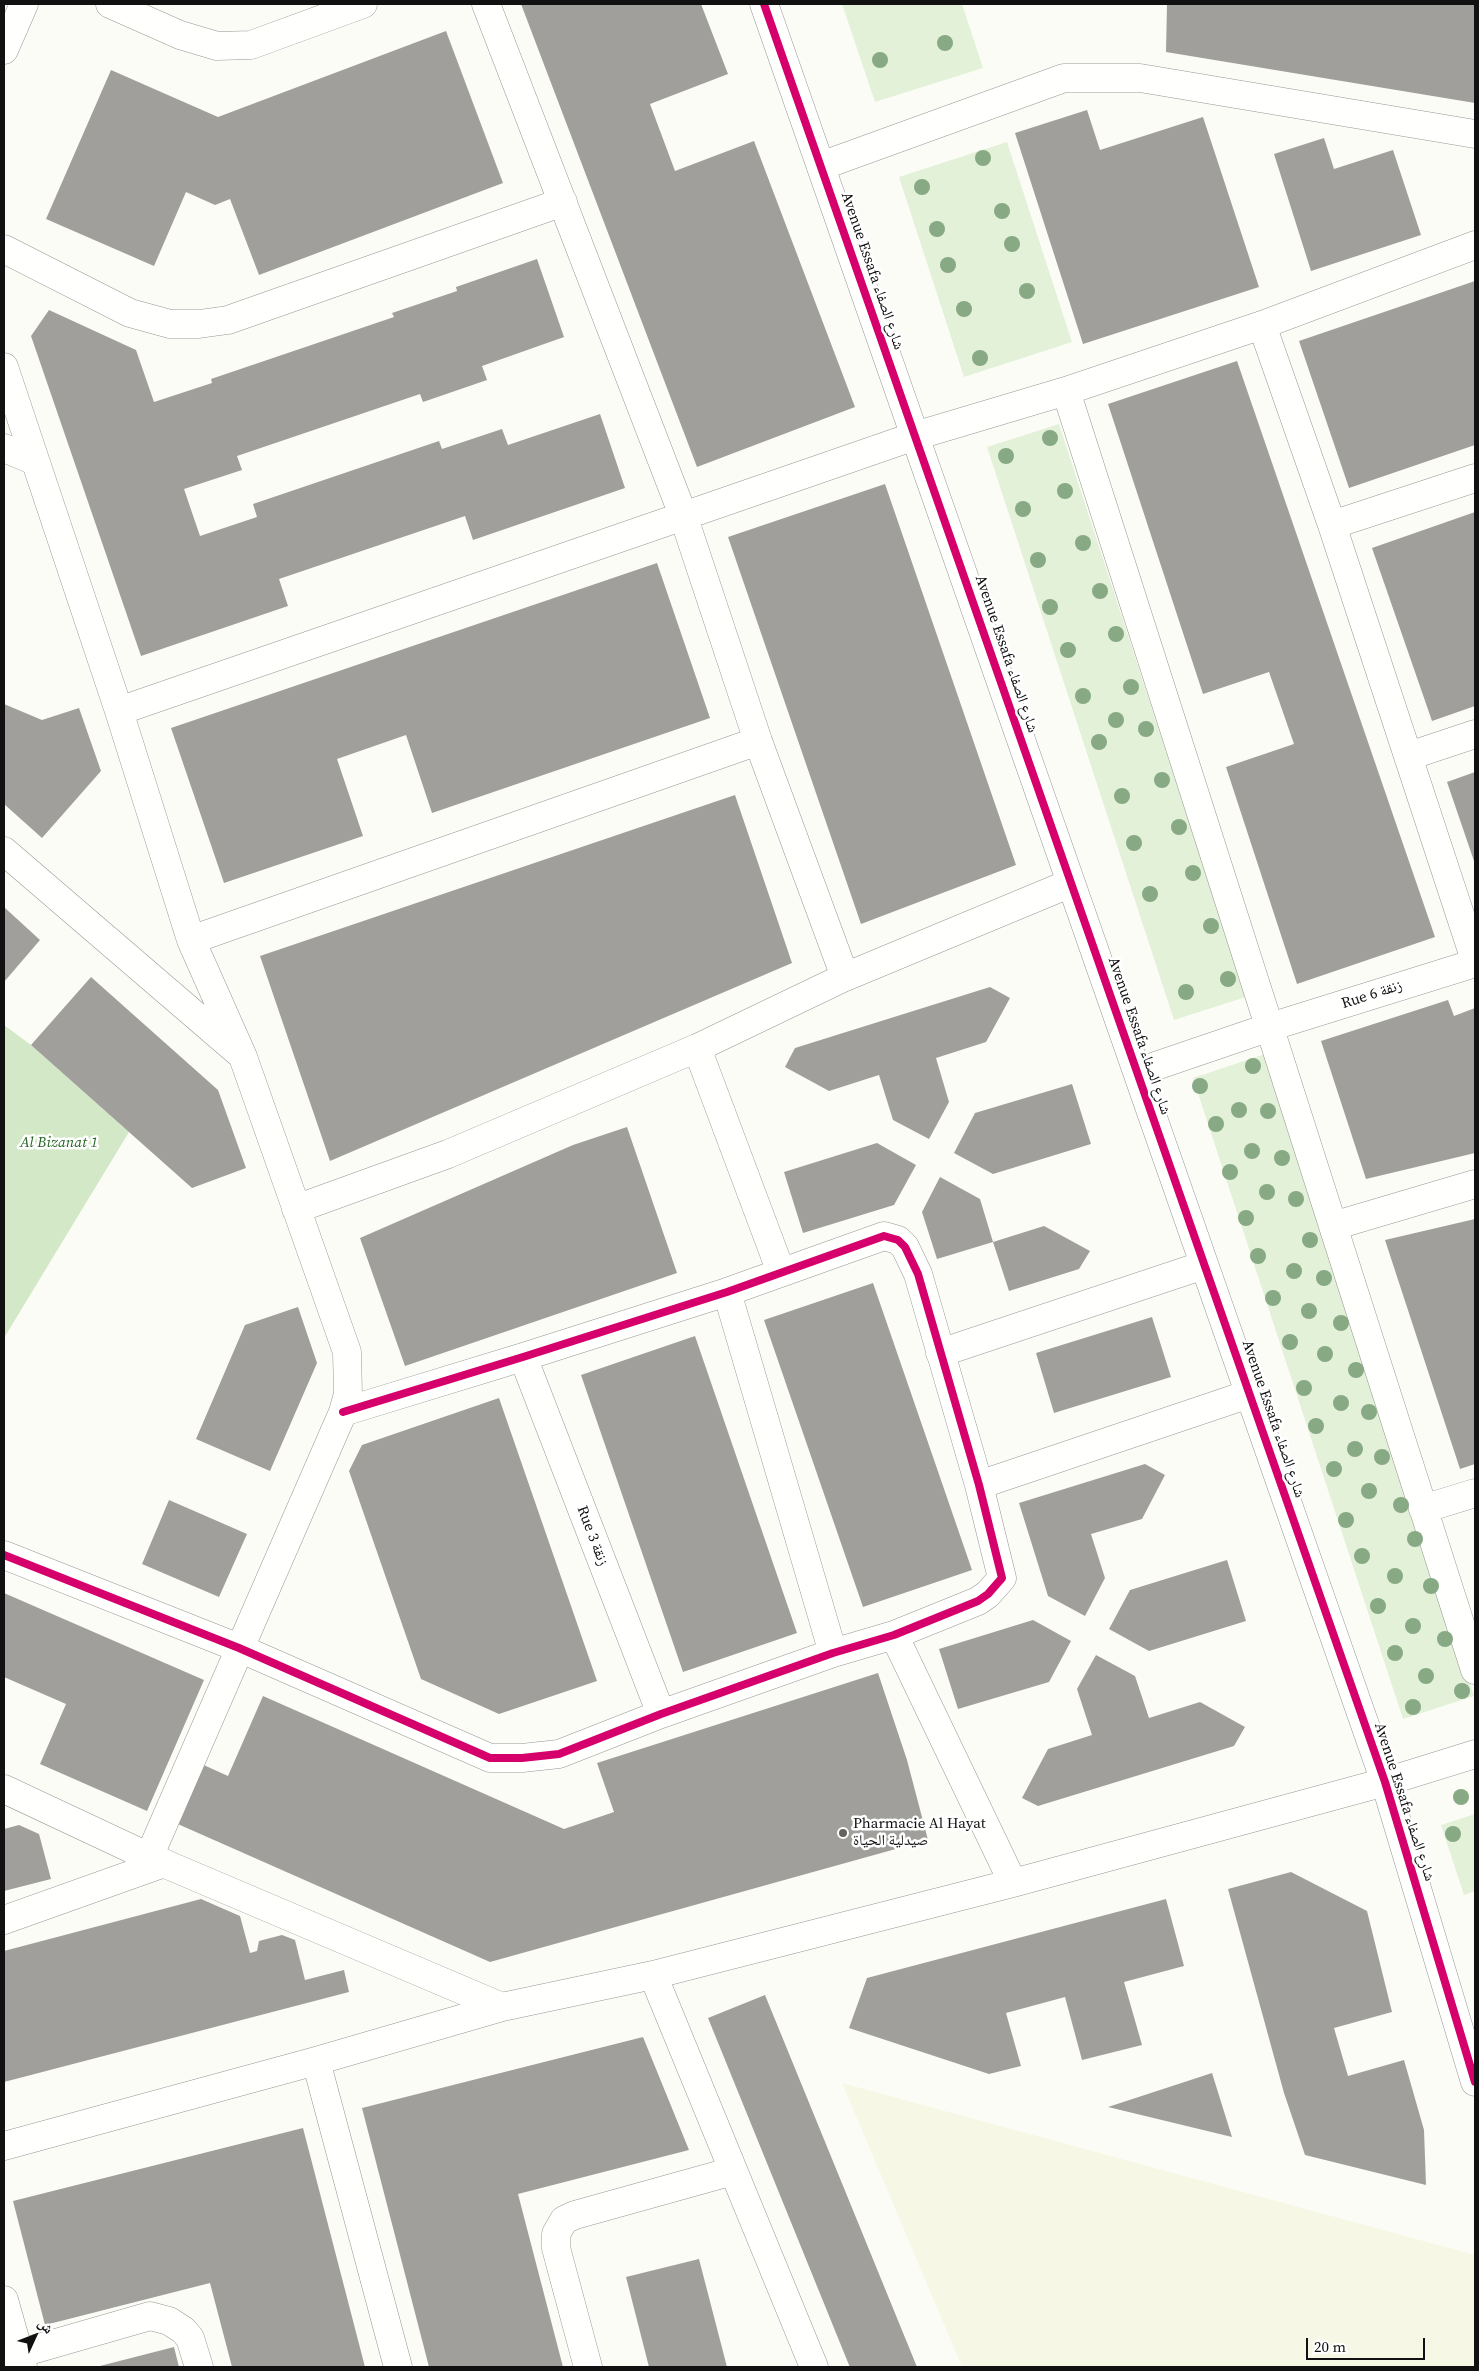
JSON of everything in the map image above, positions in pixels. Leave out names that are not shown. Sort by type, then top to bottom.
[{"type":"street","points":[[4,50],[24,4]]},
{"type":"street","points":[[110,4],[180,35],[217,46],[251,45],[363,4]]},
{"type":"street","points":[[486,4],[683,515],[758,741],[845,977]]},
{"type":"street","name":"Avenue Essafa شارع الصفاء","points":[[764,4],[1385,1782],[1475,2082]]},
{"type":"street","points":[[821,166],[1064,78],[1140,78],[1475,134]]},
{"type":"street","points":[[4,249],[130,313],[170,324],[199,324],[228,320],[563,202]]},
{"type":"street","points":[[119,711],[915,436],[1066,391],[1262,325],[1475,245]]},
{"type":"street","points":[[1262,325],[1332,526],[1475,961]]},
{"type":"street","points":[[4,367],[119,711],[192,940],[243,1057],[347,1352],[348,1394],[343,1412],[239,1648],[156,1860],[4,1920]]},
{"type":"street","points":[[1066,391],[1475,1670]]},
{"type":"street","points":[[4,448],[35,461]]},
{"type":"street","points":[[1332,526],[1475,478]]},
{"type":"street","points":[[1409,756],[1475,734]]},
{"type":"street","points":[[192,940],[758,741]]},
{"type":"street","points":[[4,851],[243,1057]]},
{"type":"street","points":[[296,1209],[448,1154],[698,1048],[845,977],[1071,883]]},
{"type":"street","name":"Rue 6 زنقة","points":[[1138,1072],[1475,961]]},
{"type":"street","points":[[698,1048],[781,1272]]},
{"type":"street","points":[[1333,1226],[1475,1184]]},
{"type":"street","points":[[4,1554],[239,1648],[490,1758],[522,1758],[559,1754],[661,1714],[833,1653],[894,1635],[978,1601],[988,1594],[1002,1578],[979,1485],[918,1274],[911,1256],[898,1240],[884,1236],[727,1292],[343,1412]]},
{"type":"street","points":[[940,1354],[1204,1265]]},
{"type":"street","points":[[727,1292],[833,1653]]},
{"type":"street","name":"Rue 3 زنقة","points":[[523,1357],[661,1714]]},
{"type":"street","points":[[979,1485],[1249,1394]]},
{"type":"street","points":[[1424,1509],[1475,1493]]},
{"type":"street","points":[[894,1635],[1013,1883]]},
{"type":"street","points":[[4,2146],[502,2008],[653,1976],[1013,1883],[1385,1782],[1475,1754]]},
{"type":"street","points":[[4,1789],[156,1860],[502,2008]]},
{"type":"street","points":[[653,1976],[814,2367]]},
{"type":"street","points":[[316,2061],[398,2367]]},
{"type":"street","points":[[588,2367],[556,2248],[556,2234],[564,2220],[575,2215],[733,2171]]},
{"type":"street","points":[[4,2300],[15,2360],[150,2316],[169,2321],[183,2330],[190,2338],[199,2367]]},
{"type":"green space","points":[[842,4],[962,4],[983,68],[875,102]]},
{"type":"green space","points":[[1007,142],[1072,342],[964,377],[899,177]]},
{"type":"green space","points":[[1059,424],[1246,997],[1174,1020],[987,447]]},
{"type":"green space","name":"Al Bizanat 1","points":[[4,1025],[31,1045],[129,1132],[4,1338]]},
{"type":"green space","points":[[1265,1054],[1474,1696],[1403,1719],[1193,1078]]},
{"type":"green space","points":[[1475,1814],[1475,1891],[1464,1895],[1441,1825]]},
{"type":"green space","points":[[842,2083],[1475,2255],[1475,2367],[962,2367]]},
{"type":"building","points":[[521,4],[701,4],[728,74],[650,104],[675,171],[754,141],[855,407],[697,467]]},
{"type":"building","points":[[1167,4],[1475,4],[1475,103],[1166,52]]},
{"type":"building","points":[[446,31],[503,183],[259,275],[230,199],[215,205],[186,192],[154,266],[46,219],[111,70],[218,117]]},
{"type":"building","points":[[1087,110],[1100,150],[1203,117],[1259,287],[1083,344],[1015,133]]},
{"type":"building","points":[[1324,138],[1334,169],[1393,150],[1421,235],[1311,271],[1274,154]]},
{"type":"building","points":[[537,259],[564,337],[482,366],[487,380],[423,402],[420,394],[237,456],[242,470],[184,489],[200,536],[257,517],[253,504],[439,441],[442,449],[502,429],[508,445],[600,414],[625,488],[473,540],[465,516],[279,579],[288,606],[141,656],[31,336],[49,310],[136,350],[154,402],[212,383],[211,379],[394,317],[392,313],[457,291],[456,287]]},
{"type":"building","points":[[1475,281],[1475,445],[1349,488],[1299,341]]},
{"type":"building","points":[[1237,361],[1435,937],[1297,984],[1226,767],[1294,744],[1269,672],[1203,694],[1108,404]]},
{"type":"building","points":[[885,484],[1016,865],[861,924],[728,537]]},
{"type":"building","points":[[1475,512],[1475,706],[1432,721],[1372,548]]},
{"type":"building","points":[[657,563],[710,718],[432,813],[406,735],[337,759],[363,836],[224,883],[171,728]]},
{"type":"building","points":[[4,704],[42,720],[79,708],[101,771],[42,838],[4,804]]},
{"type":"building","points":[[1475,772],[1475,864],[1447,782]]},
{"type":"building","points":[[735,795],[792,963],[330,1161],[260,956]]},
{"type":"building","points":[[4,907],[40,940],[4,982]]},
{"type":"building","points":[[91,977],[218,1090],[246,1168],[192,1188],[31,1045]]},
{"type":"building","points":[[990,987],[1010,998],[986,1042],[936,1058],[949,1102],[929,1139],[893,1120],[879,1075],[829,1091],[785,1067],[795,1048]]},
{"type":"building","points":[[1448,1000],[1454,1016],[1475,1008],[1475,1153],[1366,1179],[1321,1041]]},
{"type":"building","points":[[1072,1084],[1091,1144],[993,1174],[954,1153],[975,1113]]},
{"type":"building","points":[[627,1127],[677,1273],[405,1366],[360,1238],[573,1145]]},
{"type":"building","points":[[877,1143],[916,1165],[894,1205],[803,1233],[784,1172]]},
{"type":"building","points":[[940,1177],[980,1199],[993,1242],[937,1259],[922,1212]]},
{"type":"building","points":[[1475,1219],[1475,1464],[1460,1469],[1385,1240]]},
{"type":"building","points":[[1044,1226],[1090,1251],[1079,1269],[1009,1291],[993,1242]]},
{"type":"building","points":[[873,1283],[972,1570],[863,1607],[764,1320]]},
{"type":"building","points":[[298,1307],[317,1363],[270,1471],[196,1439],[245,1325]]},
{"type":"building","points":[[1152,1317],[1171,1377],[1054,1413],[1036,1353]]},
{"type":"building","points":[[695,1336],[797,1633],[683,1672],[581,1375]]},
{"type":"building","points":[[499,1398],[597,1681],[499,1714],[421,1679],[349,1471],[362,1445]]},
{"type":"building","points":[[1145,1464],[1165,1475],[1142,1519],[1091,1534],[1105,1578],[1085,1616],[1048,1596],[1019,1503]]},
{"type":"building","points":[[169,1500],[247,1534],[219,1597],[142,1564]]},
{"type":"building","points":[[1227,1560],[1246,1621],[1149,1651],[1109,1629],[1130,1590]]},
{"type":"building","points":[[4,1593],[204,1680],[147,1811],[40,1764],[66,1704],[4,1677]]},
{"type":"building","points":[[1033,1620],[1071,1641],[1049,1682],[958,1709],[939,1649]]},
{"type":"building","points":[[1096,1655],[1135,1676],[1149,1718],[1200,1702],[1245,1727],[1234,1746],[1038,1806],[1022,1798],[1048,1749],[1092,1735],[1077,1689]]},
{"type":"building","points":[[878,1673],[907,1760],[928,1840],[490,1962],[171,1821],[197,1762],[228,1776],[263,1696],[564,1829],[614,1812],[597,1763]]},
{"type":"building","points":[[19,1825],[39,1834],[51,1879],[4,1891],[4,1829]]},
{"type":"building","points":[[1291,1872],[1367,1911],[1392,2012],[1334,2028],[1348,2076],[1404,2060],[1424,2130],[1426,2185],[1305,2155],[1284,2093],[1228,1889]]},
{"type":"building","points":[[201,1899],[240,1916],[250,1953],[257,1951],[259,1941],[282,1935],[295,1940],[305,1980],[344,1970],[349,1992],[4,2082],[4,1951]]},
{"type":"building","points":[[1166,1899],[1184,1966],[1124,1982],[1142,2045],[1082,2060],[1065,1997],[1006,2013],[1021,2066],[989,2074],[849,2028],[867,1978]]},
{"type":"building","points":[[765,1995],[917,2367],[850,2367],[849,2365],[708,2018]]},
{"type":"building","points":[[643,2037],[689,2150],[518,2194],[563,2367],[429,2367],[362,2108]]},
{"type":"building","points":[[1212,2073],[1232,2137],[1108,2107]]},
{"type":"building","points":[[303,2128],[365,2367],[232,2367],[210,2283],[45,2325],[13,2201]]},
{"type":"building","points":[[699,2259],[727,2367],[649,2367],[626,2277]]},
{"type":"building","points":[[174,2347],[179,2367],[96,2367]]},
{"type":"cycle path","points":[[764,4],[1385,1782],[1475,2082]]},
{"type":"cycle path","points":[[4,1555],[239,1648],[490,1758],[522,1758],[559,1754],[661,1714],[833,1653],[894,1635],[978,1601],[988,1594],[1002,1578],[979,1485],[918,1274],[905,1247],[898,1240],[884,1236],[727,1292],[343,1412]]},
{"type":"place","name":"Pharmacie Al Hayat صيدلية الحياة","points":[[843,1833]]}]
